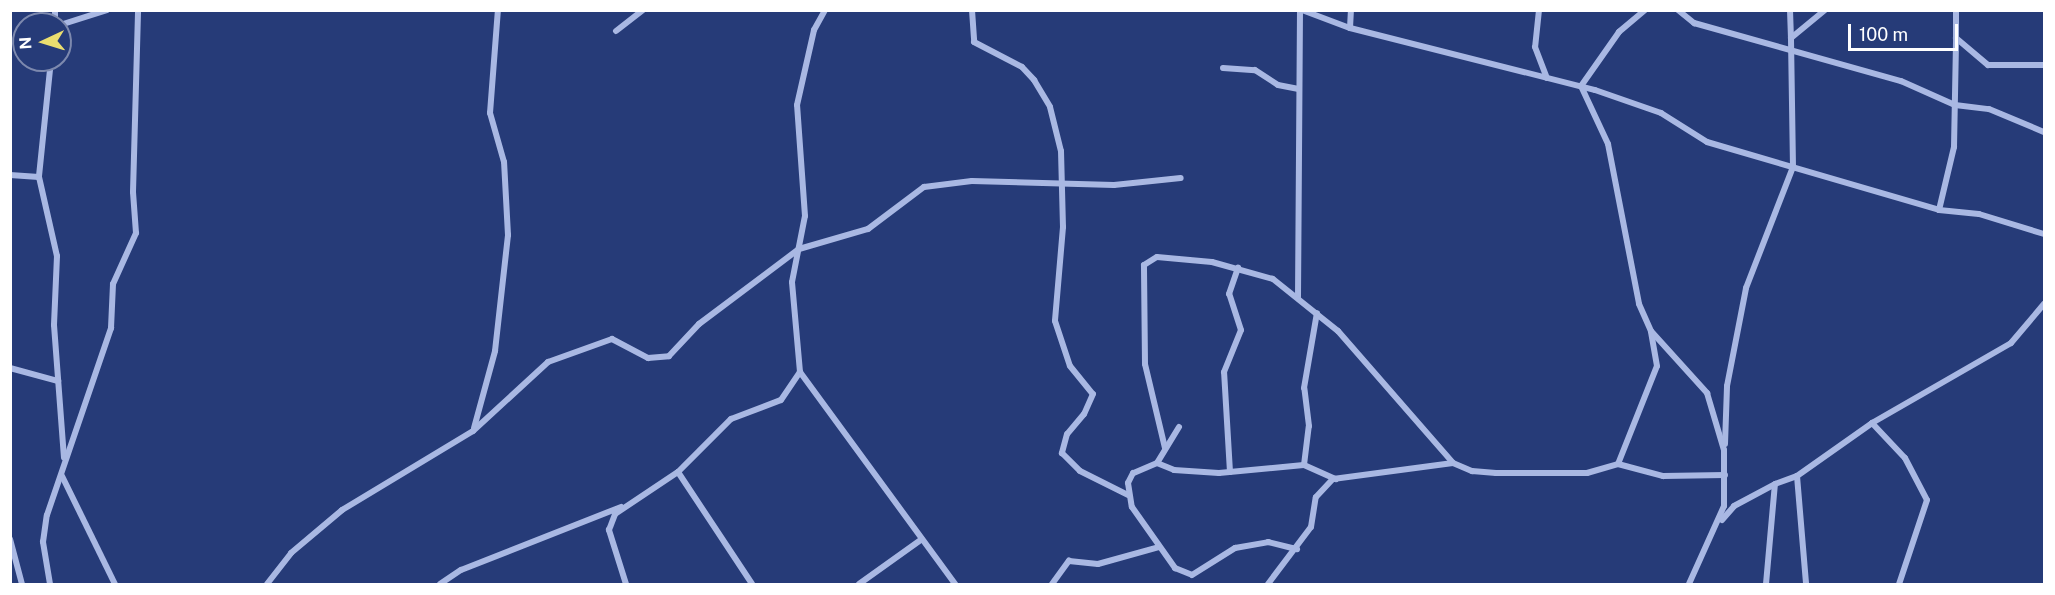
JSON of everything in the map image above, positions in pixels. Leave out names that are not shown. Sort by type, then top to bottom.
[{"type":"street","points":[[72,21],[107,10]]},
{"type":"street","points":[[50,585],[44,530],[62,475],[64,461],[111,328],[113,284],[136,233],[133,192],[138,10]]},
{"type":"street","points":[[473,431],[493,361],[508,235],[504,162],[490,113],[498,10]]},
{"type":"street","points":[[616,31],[643,10]]},
{"type":"street","points":[[825,10],[814,30],[797,105],[804,200],[799,249],[792,282],[800,372],[955,585]]},
{"type":"street","points":[[972,10],[974,42],[1022,67],[1050,107],[1061,151],[1063,227],[1055,321],[1070,366],[1093,394],[1084,414],[1066,434],[1062,453],[1080,471],[1128,495],[1159,547],[1175,568],[1192,575],[1235,548],[1268,542],[1297,549]]},
{"type":"street","points":[[1298,297],[1301,10],[1350,28],[1581,86],[1661,113],[1707,142],[1939,210],[1979,214],[2044,234]]},
{"type":"street","points":[[1350,28],[1352,10]]},
{"type":"street","points":[[1581,86],[1619,32],[1646,10]]},
{"type":"street","points":[[1678,10],[1694,23],[1901,81],[1955,105],[1989,109],[2044,132]]},
{"type":"street","points":[[1719,525],[1725,475],[1727,386],[1746,288],[1793,167],[1790,10]]},
{"type":"street","points":[[1791,38],[1825,10]]},
{"type":"street","points":[[1939,210],[1954,147],[1956,10]]},
{"type":"street","points":[[1541,12],[1536,47],[1547,78]]},
{"type":"street","points":[[1956,38],[1988,65],[2044,65]]},
{"type":"street","points":[[1223,68],[1255,70],[1278,85],[1299,89]]},
{"type":"street","points":[[50,72],[39,177],[43,213],[57,256],[58,381],[64,461]]},
{"type":"street","points":[[1581,86],[1608,144],[1633,285],[1651,331],[1657,366],[1618,464]]},
{"type":"street","points":[[10,175],[39,177]]},
{"type":"street","points":[[267,585],[291,553],[342,510],[473,431],[527,377],[584,345],[612,339],[648,358],[669,356],[699,324],[799,249],[868,229],[913,194],[938,182],[1114,185],[1181,178]]},
{"type":"street","points":[[1165,448],[1145,364],[1144,265],[1157,257],[1238,268],[1273,279],[1338,331],[1453,463],[1472,471],[1536,475],[1587,473],[1618,464],[1663,476],[1725,475]]},
{"type":"street","points":[[1230,472],[1224,372],[1241,330],[1228,294],[1238,268]]},
{"type":"street","points":[[1689,585],[1689,576],[1700,564],[1719,525],[1734,506],[1775,484],[1797,476],[1872,423],[2011,343],[2044,304]]},
{"type":"street","points":[[1304,465],[1309,426],[1304,388],[1317,313]]},
{"type":"street","points":[[1651,331],[1707,393],[1724,450]]},
{"type":"street","points":[[10,368],[58,381]]},
{"type":"street","points":[[626,585],[609,530],[615,514],[678,472],[731,419],[781,400],[800,372]]},
{"type":"street","points":[[1872,423],[1905,458],[1927,500],[1899,585]]},
{"type":"street","points":[[1128,495],[1133,473],[1157,463],[1179,427]]},
{"type":"street","points":[[1157,463],[1174,470],[1230,472],[1304,465],[1336,479],[1453,463]]},
{"type":"street","points":[[678,472],[752,585]]},
{"type":"street","points":[[62,475],[115,585]]},
{"type":"street","points":[[1797,476],[1806,585]]},
{"type":"street","points":[[1268,585],[1279,565],[1297,549],[1311,527],[1316,497],[1336,479]]},
{"type":"street","points":[[1766,585],[1775,484]]},
{"type":"street","points":[[440,585],[461,570],[626,505]]},
{"type":"street","points":[[859,585],[922,538]]},
{"type":"street","points":[[10,539],[22,585]]},
{"type":"street","points":[[1052,585],[1069,561],[1098,564],[1159,547]]}]
